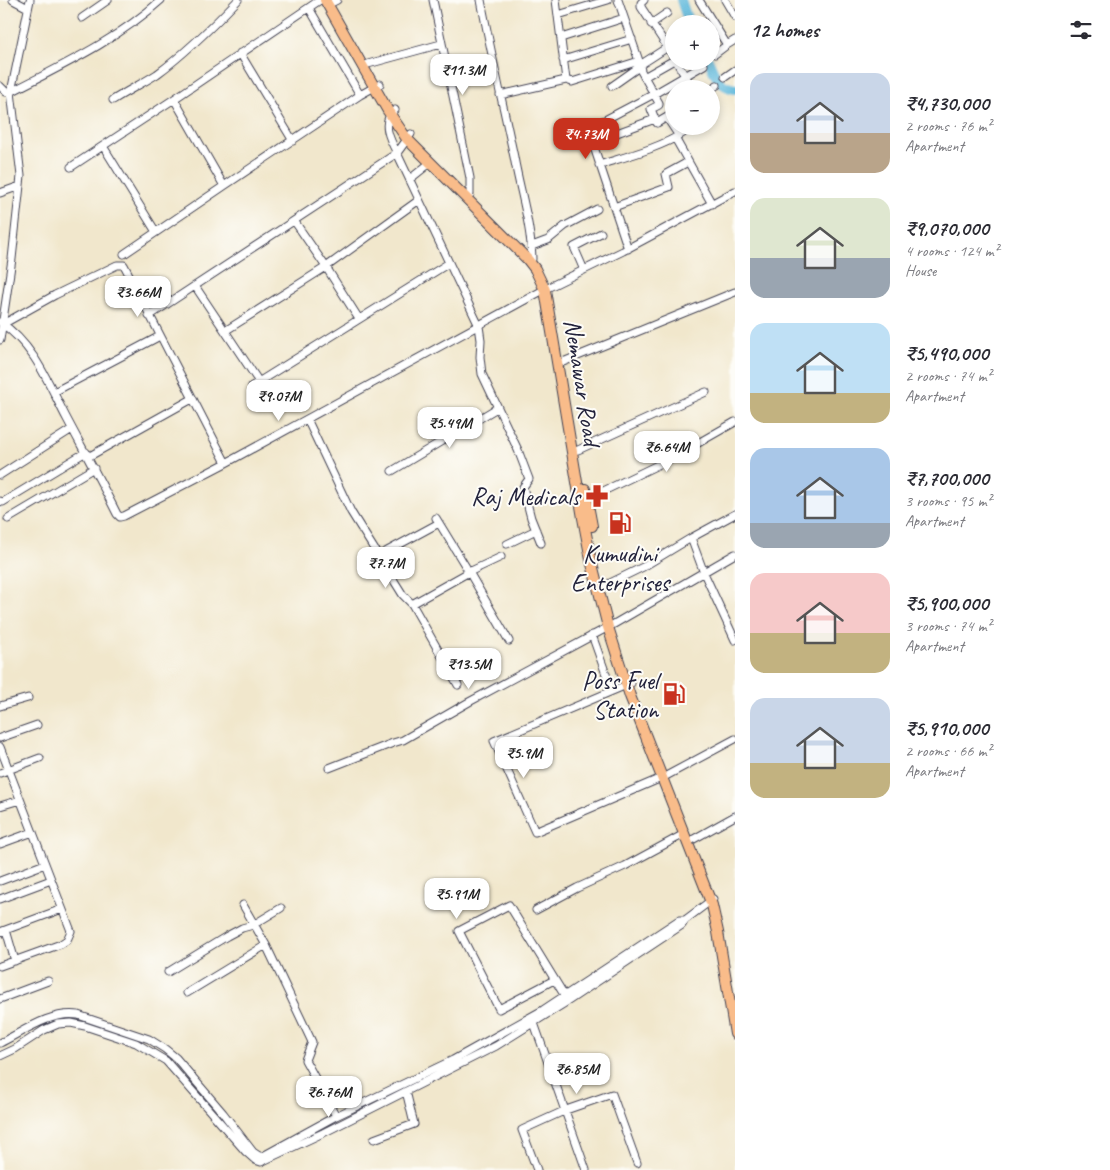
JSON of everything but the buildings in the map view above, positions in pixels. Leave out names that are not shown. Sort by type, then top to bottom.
[{"type":"highway","name":"Nemawar Road","points":[[332,1],[368,64],[377,86]]},
{"type":"highway","name":"Nemawar Road","points":[[332,1],[377,86],[409,136],[430,163],[528,260],[552,294],[555,328],[586,517],[591,560],[629,684],[721,921],[735,1004]]},
{"type":"highway","name":"Nemawar Road","points":[[409,136],[470,194],[532,259],[545,276],[547,288]]},
{"type":"highway","name":"Nemawar Road","points":[[555,328],[563,362],[587,498],[586,517],[604,586],[611,625]]},
{"type":"highway","name":"Nemawar Road","points":[[712,899],[735,1034]]},
{"type":"street","points":[[13,0],[28,8]]},
{"type":"street","points":[[0,340],[20,186],[20,166],[11,92],[30,0]]},
{"type":"street","points":[[82,18],[108,0]]},
{"type":"street","points":[[0,86],[6,92],[11,92],[98,47],[139,19],[161,0]]},
{"type":"street","points":[[113,100],[144,82],[170,63],[216,23],[238,0]]},
{"type":"street","points":[[71,167],[320,0]]},
{"type":"street","points":[[433,0],[470,178],[470,194]]},
{"type":"street","points":[[481,0],[500,95],[510,132],[532,246],[532,259]]},
{"type":"street","points":[[556,0],[566,80]]},
{"type":"street","points":[[558,16],[608,0]]},
{"type":"street","points":[[618,0],[644,77],[659,105],[651,109],[657,123],[665,119]]},
{"type":"street","points":[[644,0],[641,3],[641,7],[652,24],[665,38]]},
{"type":"street","points":[[699,0],[727,45]]},
{"type":"street","points":[[727,1],[735,16]]},
{"type":"street","points":[[308,8],[360,95]]},
{"type":"street","points":[[652,24],[667,13]]},
{"type":"street","points":[[561,38],[624,18]]},
{"type":"street","points":[[563,60],[632,39]]},
{"type":"street","points":[[720,50],[735,40]]},
{"type":"street","points":[[368,64],[441,44]]},
{"type":"street","points":[[612,86],[640,64],[665,49]]},
{"type":"street","points":[[240,53],[293,141]]},
{"type":"street","points":[[500,95],[566,80],[568,82],[574,81],[640,64]]},
{"type":"street","points":[[644,77],[665,65]]},
{"type":"street","points":[[681,70],[688,80]]},
{"type":"street","points":[[582,132],[694,70]]},
{"type":"street","points":[[726,77],[735,70]]},
{"type":"street","points":[[124,254],[360,95],[377,86]]},
{"type":"street","points":[[174,99],[224,186]]},
{"type":"street","points":[[392,112],[388,120],[387,136],[410,180],[479,326],[482,374],[518,450],[529,479],[523,487],[540,543]]},
{"type":"street","points":[[628,249],[592,148],[595,141],[655,119]]},
{"type":"street","points":[[599,165],[680,135]]},
{"type":"street","points":[[150,316],[397,154],[409,136]]},
{"type":"street","points":[[677,137],[688,162],[712,204]]},
{"type":"street","points":[[103,146],[156,232]]},
{"type":"street","points":[[614,207],[669,187],[666,174],[688,162]]},
{"type":"street","points":[[410,180],[430,163]]},
{"type":"street","points":[[0,193],[20,186]]},
{"type":"street","points":[[1,323],[23,341],[37,361],[120,517],[150,504],[547,288],[628,249],[735,191]]},
{"type":"street","points":[[225,331],[326,267],[419,200]]},
{"type":"street","points":[[532,246],[548,240],[565,226],[598,209]]},
{"type":"street","points":[[295,222],[359,319]]},
{"type":"street","points":[[584,270],[574,247],[601,233]]},
{"type":"street","points":[[195,286],[225,331],[255,384],[449,263]]},
{"type":"street","points":[[1,323],[117,265],[124,265],[226,463]]},
{"type":"street","points":[[563,362],[735,292]]},
{"type":"street","points":[[54,392],[160,336]]},
{"type":"street","points":[[578,450],[706,392]]},
{"type":"street","points":[[0,501],[3,502],[87,454],[192,399]]},
{"type":"street","points":[[392,471],[497,408]]},
{"type":"street","points":[[307,419],[352,512],[403,595],[412,604],[458,685]]},
{"type":"street","points":[[587,498],[672,458],[735,422]]},
{"type":"street","points":[[0,475],[72,429]]},
{"type":"street","points":[[8,519],[94,468]]},
{"type":"street","points":[[604,586],[644,567],[735,514]]},
{"type":"street","points":[[378,556],[437,520],[509,641]]},
{"type":"street","points":[[507,544],[536,530]]},
{"type":"street","points":[[692,538],[704,573],[735,640]]},
{"type":"street","points":[[329,768],[403,740],[735,554]]},
{"type":"street","points":[[412,604],[469,572],[501,557]]},
{"type":"street","points":[[592,635],[612,691]]},
{"type":"street","points":[[629,684],[494,741],[536,832],[664,777],[735,739]]},
{"type":"street","points":[[0,706],[28,698]]},
{"type":"street","points":[[0,738],[37,725]]},
{"type":"street","points":[[0,747],[71,931],[67,940],[61,944],[0,966]]},
{"type":"street","points":[[0,773],[40,758]]},
{"type":"street","points":[[0,806],[20,800]]},
{"type":"street","points":[[536,910],[577,888],[735,816]]},
{"type":"street","points":[[0,844],[33,832]]},
{"type":"street","points":[[0,881],[45,864]]},
{"type":"street","points":[[0,898],[51,880]]},
{"type":"street","points":[[0,1056],[15,1049],[44,1030],[58,1024],[71,1023],[85,1026],[136,1043],[166,1061],[246,1152],[260,1162],[496,1046],[534,1023],[566,998],[679,920],[684,920],[712,899]]},
{"type":"street","points":[[554,980],[499,1009],[459,931],[509,904],[566,998]]},
{"type":"street","points":[[243,905],[266,945],[312,1042],[305,1060],[336,1116]]},
{"type":"street","points":[[15,961],[3,931],[62,908]]},
{"type":"street","points":[[168,972],[227,936],[242,928],[253,925],[281,908]]},
{"type":"street","points":[[187,993],[266,945]]},
{"type":"street","points":[[0,998],[48,981]]},
{"type":"street","points":[[0,1043],[53,1016],[69,1014],[78,1015],[149,1038],[176,1058],[223,1113],[253,1152],[259,1156],[276,1149],[363,1102],[460,1056],[566,998]]},
{"type":"street","points":[[534,1023],[586,1170]]},
{"type":"street","points":[[374,1139],[414,1124],[406,1091]]},
{"type":"street","points":[[537,1170],[522,1130],[566,1110],[612,1094],[637,1163]]},
{"type":"street","points":[[363,1102],[367,1111]]},
{"type":"waterway","points":[[681,0],[686,15]]},
{"type":"waterway","points":[[713,70],[721,83],[735,89]]},
{"type":"place","name":"Raj Medicals","points":[[597,496]]},
{"type":"place","name":"Kumudini Enterprises","points":[[620,523]]},
{"type":"place","name":"Poss Fuel Station","points":[[674,694]]}]
